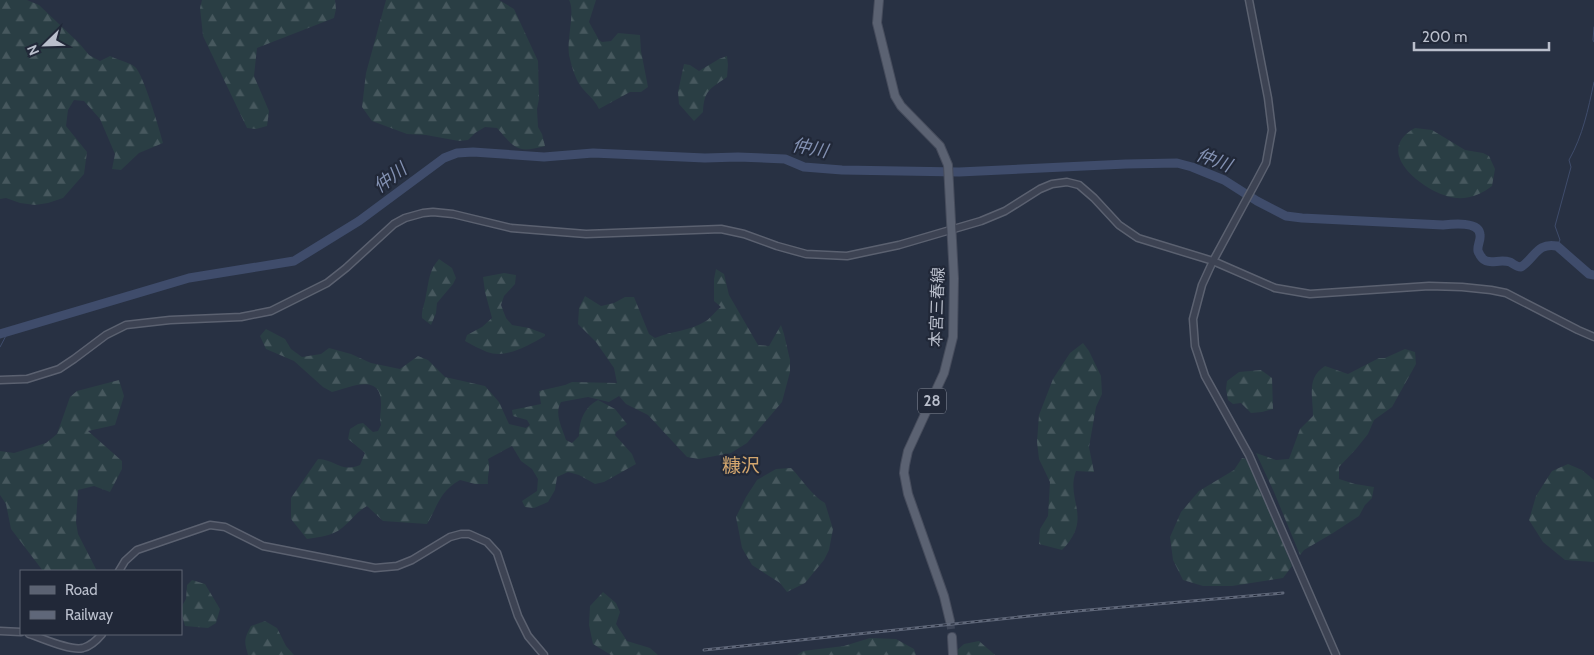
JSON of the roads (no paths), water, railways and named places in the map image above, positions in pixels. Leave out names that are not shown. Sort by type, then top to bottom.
[{"type":"main road","name":"本宮三春線","points":[[879,0],[878,23],[895,96],[905,112],[940,146],[948,165],[952,229],[953,337],[944,373],[908,451],[904,473],[908,494],[944,596],[950,621]]},
{"type":"main road","points":[[952,637],[952,655]]},
{"type":"street","points":[[1249,0],[1268,98],[1272,130],[1266,163],[1202,284],[1193,319],[1194,337],[1197,355],[1205,376],[1249,455],[1336,655]]},
{"type":"street","points":[[0,380],[28,379],[59,369],[106,335],[126,325],[170,320],[241,317],[272,311],[327,283],[394,224],[405,218],[423,213],[453,214],[511,228],[586,234],[721,229],[744,234],[806,254],[847,256],[872,252],[992,217],[1052,184],[1067,182],[1080,185],[1128,233],[1138,238],[1213,261],[1275,288],[1299,293],[1429,286],[1462,286],[1491,290],[1506,293],[1578,330],[1594,336]]},
{"type":"street","points":[[119,570],[124,561],[137,550],[210,525],[225,527],[263,546],[376,568],[397,566],[412,560],[450,537],[469,534],[487,542],[497,554],[518,616],[528,636],[544,655]]},
{"type":"street","points":[[0,630],[20,632]]},
{"type":"street","points":[[32,635],[70,647],[82,648],[94,642],[101,635]]},
{"type":"waterway","points":[[1594,27],[1594,42]]},
{"type":"waterway","points":[[1557,246],[1560,240],[1555,226],[1571,167],[1569,160],[1581,132],[1594,82]]},
{"type":"waterway","name":"仲川","points":[[0,334],[189,278],[294,261],[359,221],[444,158],[457,153],[473,152],[544,157],[593,153],[705,158],[738,157],[785,159],[804,167],[842,170],[959,172],[1177,163],[1224,180],[1257,201],[1286,216],[1471,225],[1479,231],[1478,251],[1484,260],[1491,262],[1505,261],[1521,267],[1537,252],[1550,245],[1557,246],[1589,274],[1594,275]]},
{"type":"waterway","points":[[0,347],[8,332]]},
{"type":"tunnel","points":[[950,621],[952,637]]},
{"type":"railway","points":[[704,650],[1077,611],[1283,593]]},
{"type":"district","name":"糠沢","points":[[741,465]]}]
